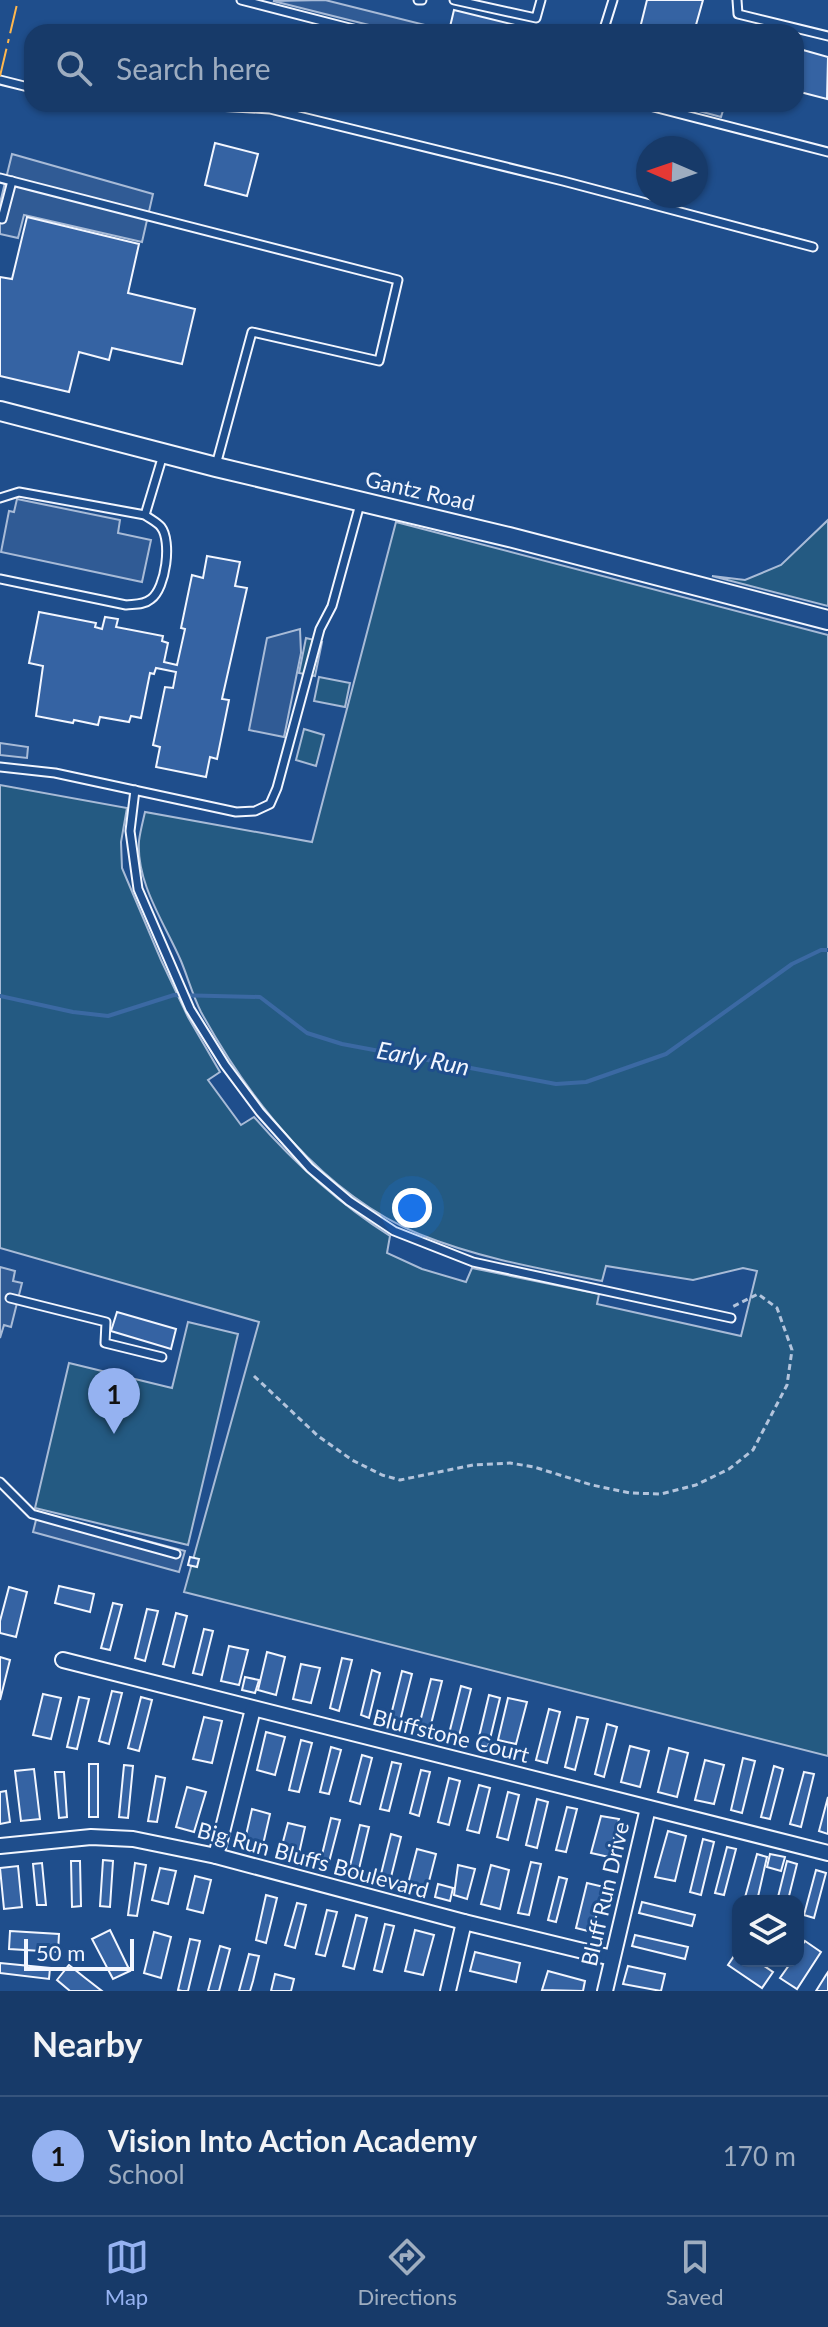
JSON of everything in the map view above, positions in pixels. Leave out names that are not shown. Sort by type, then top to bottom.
[{"type":"main road","name":"Gantz Road","points":[[0,411],[828,620]]},
{"type":"street","name":"Bluffstone Court","points":[[63,1660],[828,1853]]},
{"type":"street","points":[[216,1856],[253,1709]]},
{"type":"street","name":"Bluff Run Drive","points":[[605,1991],[648,1808]]},
{"type":"street","name":"Big Run Bluffs Boulevard","points":[[0,1846],[91,1837],[133,1839],[216,1856],[612,1958]]},
{"type":"street","points":[[448,1991],[464,1922]]},
{"type":"lane","points":[[241,0],[334,24]]},
{"type":"lane","points":[[454,0],[536,18],[541,0]]},
{"type":"lane","points":[[606,24],[613,0]]},
{"type":"lane","points":[[737,0],[738,14],[779,24]]},
{"type":"lane","points":[[804,30],[828,36]]},
{"type":"lane","points":[[0,80],[24,86]]},
{"type":"lane","points":[[282,112],[813,247]]},
{"type":"lane","points":[[673,112],[828,152]]},
{"type":"lane","points":[[0,178],[398,280],[379,361],[252,332],[216,467]]},
{"type":"lane","points":[[2,219],[12,181]]},
{"type":"lane","points":[[145,515],[164,453]]},
{"type":"lane","points":[[0,498],[19,492],[145,515],[160,525],[168,541],[168,553],[157,592],[150,600],[140,604],[126,605],[0,579]]},
{"type":"lane","points":[[0,767],[55,773],[236,812],[255,811],[270,804],[320,629],[332,606],[360,502]]},
{"type":"lane","points":[[135,790],[130,831],[138,889],[190,1009],[225,1065],[260,1112],[310,1168],[349,1201],[394,1231],[473,1262],[731,1318]]},
{"type":"lane","points":[[10,1298],[106,1322],[105,1343],[162,1357]]},
{"type":"lane","points":[[0,1482],[32,1514],[176,1554]]},
{"type":"path","points":[[254,1376],[318,1436],[352,1460],[382,1475],[400,1480],[473,1465],[510,1463],[630,1493],[661,1494],[696,1485],[729,1469],[753,1450],[787,1385],[792,1350],[777,1308],[758,1294],[716,1315]]},
{"type":"shaded area","points":[[325,0],[421,24],[365,24],[273,1]]},
{"type":"shaded area","points":[[703,112],[723,112],[721,117]]},
{"type":"shaded area","points":[[12,154],[153,194],[142,242],[24,215],[18,238],[0,234],[0,203]]},
{"type":"shaded area","points":[[17,499],[120,520],[118,533],[151,540],[142,582],[1,552],[9,511],[14,512]]},
{"type":"shaded area","points":[[828,520],[828,606],[712,576],[745,580],[781,565]]},
{"type":"shaded area","points":[[396,522],[828,635],[828,1756],[184,1592],[259,1322],[0,1248],[0,785],[127,808],[121,842],[122,868],[188,1017],[220,1072],[208,1080],[241,1125],[254,1117],[318,1182],[390,1236],[387,1253],[422,1269],[466,1282],[472,1268],[599,1294],[597,1304],[741,1336],[757,1271],[743,1268],[693,1280],[606,1266],[602,1281],[464,1250],[384,1217],[351,1195],[292,1141],[242,1079],[201,1012],[153,903],[139,857],[145,812],[312,842]]},
{"type":"shaded area","points":[[300,629],[301,653],[284,737],[249,730],[267,638]]},
{"type":"shaded area","points":[[306,638],[322,642],[315,676],[299,673]]},
{"type":"shaded area","points":[[319,677],[350,683],[345,707],[314,701]]},
{"type":"shaded area","points":[[304,729],[324,735],[316,766],[296,760]]},
{"type":"shaded area","points":[[0,743],[28,747],[27,758],[0,755]]},
{"type":"shaded area","points":[[0,1267],[15,1271],[13,1281],[22,1283],[11,1327],[4,1325],[0,1338]]},
{"type":"shaded area","points":[[188,1322],[238,1334],[188,1545],[35,1508],[69,1363],[172,1388]]},
{"type":"shaded area","points":[[38,1512],[185,1551],[179,1572],[33,1532]]},
{"type":"building","points":[[647,0],[703,0],[696,24],[641,24]]},
{"type":"building","points":[[454,10],[511,24],[451,24]]},
{"type":"building","points":[[804,50],[828,57],[827,99],[804,93]]},
{"type":"building","points":[[215,143],[258,154],[247,196],[205,185]]},
{"type":"building","points":[[27,217],[139,244],[128,293],[195,309],[182,364],[112,348],[109,360],[79,352],[69,392],[0,376],[0,277],[12,279]]},
{"type":"building","points":[[207,556],[240,562],[235,586],[247,588],[222,699],[229,700],[217,759],[210,757],[206,777],[156,767],[160,747],[153,745],[165,687],[173,688],[176,672],[156,668],[154,674],[150,673],[141,718],[131,716],[129,722],[100,717],[98,725],[36,716],[43,666],[29,663],[39,612],[96,623],[95,627],[102,629],[105,617],[118,619],[116,627],[163,636],[162,641],[168,643],[164,662],[177,665],[192,575],[203,578]]},
{"type":"building","points":[[117,1312],[176,1329],[171,1349],[111,1331]]},
{"type":"building","points":[[190,1557],[199,1559],[197,1567],[188,1565]]},
{"type":"building","points":[[59,1586],[94,1594],[90,1612],[55,1603]]},
{"type":"building","points":[[9,1587],[27,1592],[16,1637],[0,1633]]},
{"type":"building","points":[[113,1603],[122,1605],[110,1650],[101,1648]]},
{"type":"building","points":[[147,1609],[158,1611],[145,1661],[135,1658]]},
{"type":"building","points":[[176,1613],[187,1616],[174,1667],[163,1664]]},
{"type":"building","points":[[204,1629],[213,1631],[202,1675],[193,1673]]},
{"type":"building","points":[[229,1646],[248,1650],[239,1685],[221,1681]]},
{"type":"building","points":[[267,1652],[285,1657],[276,1695],[258,1690]]},
{"type":"building","points":[[0,1657],[10,1660],[0,1700]]},
{"type":"building","points":[[342,1658],[352,1660],[339,1711],[330,1708]]},
{"type":"building","points":[[301,1664],[320,1668],[311,1703],[293,1699]]},
{"type":"building","points":[[372,1670],[380,1673],[369,1718],[361,1715]]},
{"type":"building","points":[[402,1671],[412,1674],[399,1725],[389,1723]]},
{"type":"building","points":[[245,1677],[259,1680],[255,1693],[242,1690]]},
{"type":"building","points":[[431,1679],[442,1681],[429,1732],[418,1730]]},
{"type":"building","points":[[461,1686],[471,1689],[458,1740],[448,1738]]},
{"type":"building","points":[[112,1691],[122,1693],[109,1744],[99,1741]]},
{"type":"building","points":[[43,1694],[61,1698],[51,1739],[33,1735]]},
{"type":"building","points":[[489,1695],[500,1698],[488,1747],[477,1745]]},
{"type":"building","points":[[79,1697],[89,1699],[77,1749],[67,1747]]},
{"type":"building","points":[[141,1697],[152,1700],[139,1751],[128,1748]]},
{"type":"building","points":[[508,1698],[527,1702],[516,1744],[498,1740]]},
{"type":"building","points":[[549,1709],[560,1712],[547,1763],[536,1760]]},
{"type":"building","points":[[204,1717],[222,1721],[212,1763],[193,1759]]},
{"type":"building","points":[[577,1717],[588,1719],[575,1770],[565,1767]]},
{"type":"building","points":[[607,1724],[617,1727],[604,1777],[595,1774]]},
{"type":"building","points":[[266,1732],[285,1737],[275,1775],[257,1770]]},
{"type":"building","points":[[301,1740],[312,1743],[299,1792],[289,1790]]},
{"type":"building","points":[[630,1746],[649,1751],[640,1787],[621,1782]]},
{"type":"building","points":[[331,1747],[341,1750],[329,1794],[320,1792]]},
{"type":"building","points":[[669,1748],[688,1753],[677,1797],[658,1792]]},
{"type":"building","points":[[362,1755],[372,1758],[360,1804],[350,1801]]},
{"type":"building","points":[[743,1758],[755,1761],[742,1813],[731,1810]]},
{"type":"building","points":[[705,1760],[724,1765],[714,1804],[695,1800]]},
{"type":"building","points":[[392,1762],[401,1764],[389,1811],[380,1809]]},
{"type":"building","points":[[89,1764],[98,1764],[98,1817],[89,1817]]},
{"type":"building","points":[[124,1765],[133,1766],[128,1818],[119,1817]]},
{"type":"building","points":[[774,1766],[783,1769],[770,1819],[761,1817]]},
{"type":"building","points":[[34,1769],[40,1819],[21,1821],[15,1771]]},
{"type":"building","points":[[421,1770],[430,1772],[419,1816],[410,1813]]},
{"type":"building","points":[[55,1772],[64,1772],[67,1817],[59,1818]]},
{"type":"building","points":[[804,1772],[814,1774],[801,1827],[790,1824]]},
{"type":"building","points":[[156,1776],[165,1778],[157,1822],[148,1821]]},
{"type":"building","points":[[449,1778],[460,1781],[449,1825],[438,1822]]},
{"type":"building","points":[[479,1785],[490,1788],[479,1833],[467,1830]]},
{"type":"building","points":[[187,1787],[206,1792],[194,1832],[176,1827]]},
{"type":"building","points":[[6,1791],[10,1822],[0,1824],[0,1792]]},
{"type":"building","points":[[508,1792],[519,1795],[508,1840],[497,1837]]},
{"type":"building","points":[[828,1797],[828,1834],[819,1831]]},
{"type":"building","points":[[537,1799],[548,1802],[537,1848],[526,1845]]},
{"type":"building","points":[[567,1807],[577,1809],[566,1852],[556,1850]]},
{"type":"building","points":[[252,1809],[270,1814],[262,1849],[244,1844]]},
{"type":"building","points":[[601,1816],[619,1819],[609,1857],[591,1853]]},
{"type":"building","points":[[331,1818],[340,1820],[328,1866],[320,1863]]},
{"type":"building","points":[[288,1823],[305,1827],[298,1858],[280,1853]]},
{"type":"building","points":[[360,1825],[369,1827],[358,1873],[349,1870]]},
{"type":"building","points":[[668,1831],[686,1836],[675,1881],[655,1877]]},
{"type":"building","points":[[391,1834],[401,1837],[390,1881],[380,1878]]},
{"type":"building","points":[[703,1839],[714,1842],[701,1895],[690,1892]]},
{"type":"building","points":[[727,1847],[736,1849],[724,1895],[715,1893]]},
{"type":"building","points":[[417,1849],[436,1854],[427,1889],[408,1884]]},
{"type":"building","points":[[757,1854],[767,1857],[758,1895],[746,1895]]},
{"type":"building","points":[[770,1854],[785,1857],[781,1871],[767,1867]]},
{"type":"building","points":[[103,1860],[113,1861],[110,1907],[100,1906]]},
{"type":"building","points":[[71,1861],[80,1861],[81,1906],[72,1907]]},
{"type":"building","points":[[787,1861],[797,1864],[789,1895],[778,1895]]},
{"type":"building","points":[[531,1862],[541,1864],[529,1915],[518,1913]]},
{"type":"building","points":[[42,1863],[46,1905],[37,1905],[33,1864]]},
{"type":"building","points":[[135,1863],[146,1865],[137,1916],[128,1915]]},
{"type":"building","points":[[458,1865],[475,1869],[467,1899],[454,1895]]},
{"type":"building","points":[[491,1865],[509,1870],[500,1909],[481,1904]]},
{"type":"building","points":[[18,1866],[22,1907],[4,1909],[0,1868]]},
{"type":"building","points":[[160,1868],[176,1871],[168,1904],[152,1900]]},
{"type":"building","points":[[816,1870],[826,1873],[814,1918],[804,1915]]},
{"type":"building","points":[[195,1876],[211,1880],[203,1913],[187,1909]]},
{"type":"building","points":[[559,1877],[567,1879],[556,1922],[548,1920]]},
{"type":"building","points":[[587,1883],[604,1887],[592,1932],[576,1928]]},
{"type":"building","points":[[438,1884],[453,1888],[450,1901],[435,1897]]},
{"type":"building","points":[[266,1895],[277,1898],[266,1943],[256,1940]]},
{"type":"building","points":[[642,1902],[695,1915],[692,1926],[639,1913]]},
{"type":"building","points":[[297,1903],[306,1905],[295,1948],[285,1945]]},
{"type":"building","points":[[327,1910],[337,1912],[325,1956],[316,1954]]},
{"type":"building","points":[[356,1915],[367,1918],[354,1969],[343,1966]]},
{"type":"building","points":[[385,1924],[394,1926],[382,1972],[374,1970]]},
{"type":"building","points":[[110,1930],[130,1971],[113,1979],[92,1939]]},
{"type":"building","points":[[415,1930],[434,1935],[423,1975],[405,1971]]},
{"type":"building","points":[[10,1931],[59,1934],[58,1952],[9,1949]]},
{"type":"building","points":[[154,1932],[171,1937],[161,1978],[144,1973]]},
{"type":"building","points":[[635,1935],[688,1947],[685,1959],[632,1946]]},
{"type":"building","points":[[190,1939],[200,1941],[188,1991],[182,1991],[178,1990]]},
{"type":"building","points":[[804,1942],[821,1952],[797,1989],[780,1978],[788,1967],[804,1967]]},
{"type":"building","points":[[220,1946],[230,1949],[219,1991],[208,1991]]},
{"type":"building","points":[[475,1952],[520,1963],[516,1982],[470,1971]]},
{"type":"building","points":[[249,1954],[259,1956],[253,1981],[250,1991],[239,1991]]},
{"type":"building","points":[[732,1959],[732,1967],[766,1967],[773,1972],[762,1988],[728,1965]]},
{"type":"building","points":[[0,1963],[50,1968],[49,1979],[0,1973]]},
{"type":"building","points":[[69,1965],[102,1991],[70,1991],[57,1980]]},
{"type":"building","points":[[628,1966],[665,1974],[661,1991],[623,1984]]},
{"type":"building","points":[[548,1971],[585,1981],[583,1991],[542,1990]]},
{"type":"building","points":[[828,1972],[828,1991],[816,1991],[826,1975]]},
{"type":"building","points":[[275,1974],[294,1979],[291,1991],[271,1991]]},
{"type":"waterway","name":"Early Run","points":[[0,996],[73,1012],[108,1016],[174,995],[260,997],[307,1033],[342,1044],[556,1084],[586,1082],[666,1054],[792,964],[821,950],[828,950]]},
{"type":"power","points":[[0,76],[18,0]]},
{"type":"place","name":"Vision Into Action Academy","points":[[114,1434]]}]
